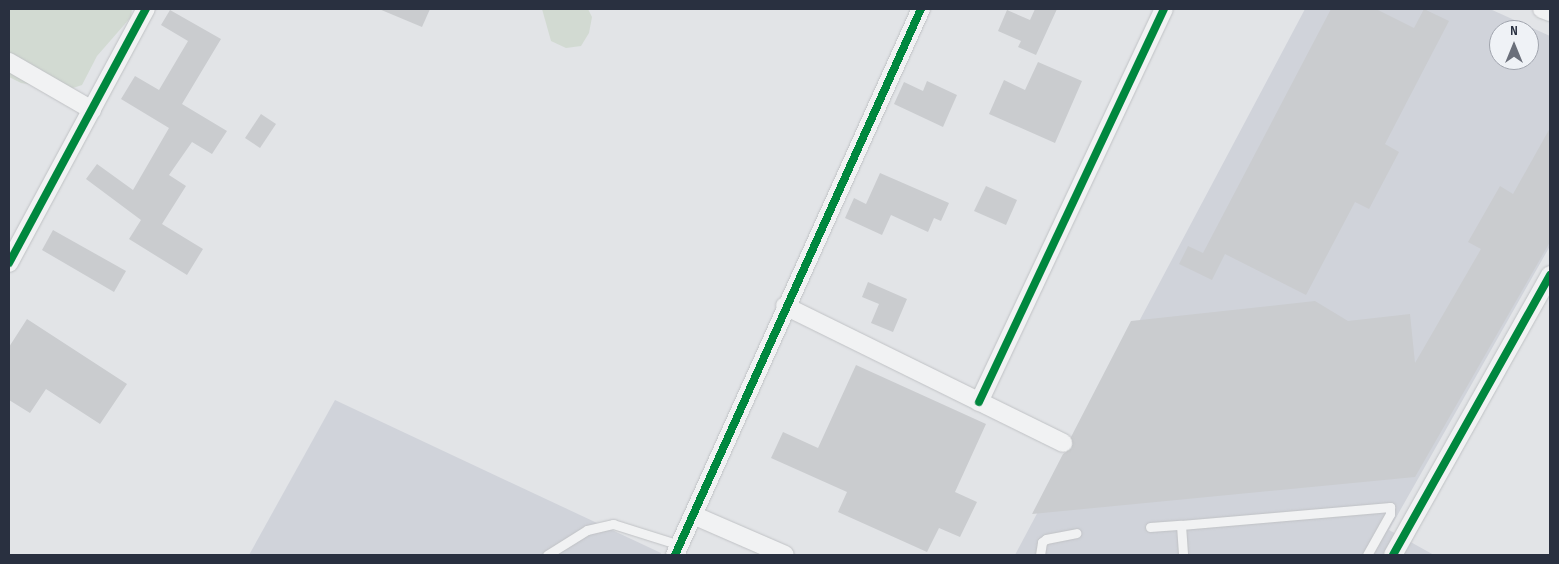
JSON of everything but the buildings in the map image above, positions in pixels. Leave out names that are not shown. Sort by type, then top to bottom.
[{"type":"street","points":[[9,263],[146,9]]},
{"type":"street","points":[[678,550],[785,306],[921,9]]},
{"type":"street","points":[[979,402],[1164,9]]},
{"type":"street","points":[[1542,9],[1550,12]]},
{"type":"street","points":[[9,62],[92,110]]},
{"type":"street","points":[[1393,555],[1550,275]]},
{"type":"street","points":[[785,306],[1063,443]]},
{"type":"street","points":[[693,515],[785,555]]},
{"type":"lane","points":[[1150,527],[1181,526],[1390,507],[1390,514],[1366,555]]},
{"type":"lane","points":[[547,555],[587,530],[613,524],[678,550]]},
{"type":"lane","points":[[1181,526],[1183,555]]},
{"type":"lane","points":[[1040,555],[1042,542],[1046,539],[1076,533]]},
{"type":"shaded area","points":[[9,9],[132,9],[131,17],[97,56],[82,85],[67,90],[21,83],[9,77]]},
{"type":"shaded area","points":[[542,9],[588,9],[592,17],[589,33],[581,46],[566,48],[551,41]]},
{"type":"shaded area","points":[[1305,9],[1490,9],[1514,20],[1489,20],[1489,70],[1539,70],[1539,31],[1550,36],[1550,246],[1389,530],[1434,555],[1015,555]]},
{"type":"shaded area","points":[[335,400],[661,553],[660,555],[249,555]]},
{"type":"cycle path","points":[[9,263],[146,9]]},
{"type":"cycle path","points":[[675,555],[921,9]]},
{"type":"cycle path","points":[[979,402],[1164,9]]},
{"type":"cycle path","points":[[1393,555],[1550,275]]}]
